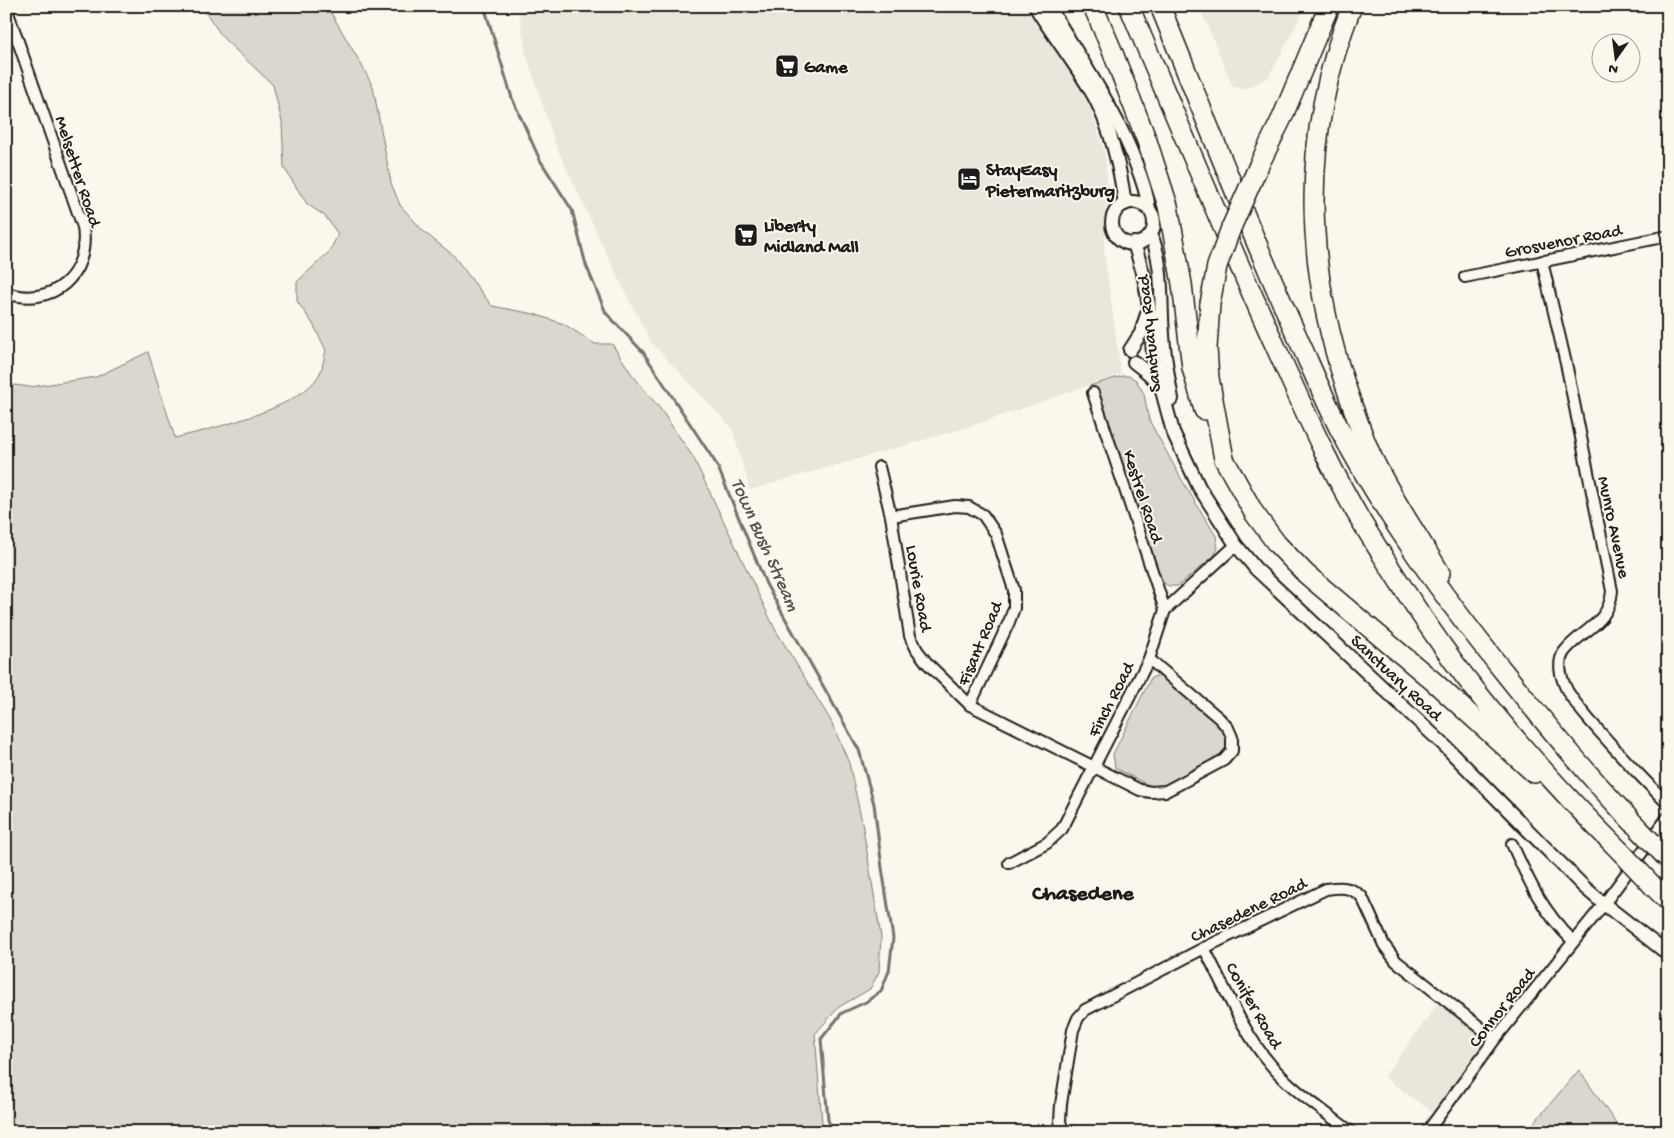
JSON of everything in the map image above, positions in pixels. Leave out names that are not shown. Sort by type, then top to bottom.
[{"type":"highway","points":[[1093,6],[1147,141],[1166,198],[1182,284],[1192,368],[1200,398],[1216,444],[1254,513],[1289,558],[1330,595],[1433,681],[1602,833]]},
{"type":"highway","points":[[1128,6],[1245,280],[1325,455],[1361,520],[1427,623],[1464,676],[1494,713],[1602,833],[1668,902]]},
{"type":"highway","points":[[1160,6],[1266,268],[1339,427],[1381,503],[1413,553],[1465,624],[1604,793],[1668,859]]},
{"type":"highway","points":[[1224,459],[1209,378],[1207,348],[1210,304],[1217,266],[1258,165],[1282,118],[1329,6]]},
{"type":"highway","points":[[1352,6],[1333,58],[1318,132],[1313,194],[1316,262],[1322,301],[1343,378],[1371,455],[1454,594],[1465,624]]},
{"type":"street","points":[[1035,6],[1088,87],[1103,115],[1112,140],[1125,204]]},
{"type":"street","points":[[1049,6],[1122,130],[1142,178],[1149,209],[1154,221],[1150,235],[1145,240],[1134,244],[1119,238],[1113,227],[1115,213],[1125,204],[1137,202],[1149,209]]},
{"type":"street","name":"Melsetter Road","points":[[6,7],[85,237],[80,263],[70,281],[38,296],[18,297],[6,293]]},
{"type":"street","name":"Sanctuary Road","points":[[1150,235],[1155,245],[1159,267],[1163,341],[1170,389],[1186,460]]},
{"type":"street","name":"Grosvenor Road","points":[[1466,277],[1668,236]]},
{"type":"street","name":"Sanctuary Road","points":[[1134,244],[1144,273],[1148,310],[1151,318],[1154,357],[1171,426],[1199,487],[1236,545],[1269,582],[1443,744],[1584,887],[1668,954]]},
{"type":"street","name":"Munro Avenue","points":[[1542,261],[1567,368],[1612,591],[1611,600],[1605,615],[1564,653],[1560,666],[1561,674],[1568,691],[1583,712],[1619,754],[1668,804]]},
{"type":"street","points":[[1148,310],[1132,356],[1162,387]]},
{"type":"street","name":"Kestrel Road","points":[[1093,393],[1165,610]]},
{"type":"street","name":"Lourie Road","points":[[879,467],[891,516],[910,636],[917,650],[927,663],[970,705],[1140,790],[1166,791],[1224,760],[1232,751],[1232,737],[1223,723],[1149,659]]},
{"type":"street","name":"Fisant Road","points":[[891,516],[955,506],[969,507],[983,515],[996,534],[1014,590],[1014,608],[970,705]]},
{"type":"street","name":"Finch Road","points":[[1009,863],[1047,843],[1056,836],[1067,820],[1149,659],[1165,610],[1236,545]]},
{"type":"street","name":"Connor Road","points":[[1427,1132],[1495,1039],[1604,904],[1668,817]]},
{"type":"street","points":[[1512,844],[1543,907],[1557,926],[1573,941]]},
{"type":"street","name":"Chasedene Road","points":[[1063,1132],[1060,1121],[1061,1104],[1073,1030],[1078,1018],[1085,1010],[1204,948],[1326,889],[1349,888],[1362,897],[1384,945],[1396,961],[1495,1039]]},
{"type":"street","name":"Conifer Road","points":[[1204,948],[1248,1031],[1270,1065],[1287,1082],[1351,1132]]},
{"type":"shaded area","points":[[201,6],[327,6],[373,87],[391,183],[400,205],[424,232],[453,255],[492,306],[534,314],[564,324],[595,344],[612,344],[693,457],[775,629],[831,721],[849,763],[862,822],[881,937],[879,972],[870,989],[839,1007],[815,1034],[822,1123],[825,1132],[6,1132],[6,384],[30,387],[96,377],[148,352],[175,438],[232,423],[276,407],[296,397],[311,385],[320,373],[326,350],[313,324],[297,301],[297,282],[330,251],[338,234],[325,216],[307,204],[284,168],[282,122],[273,85],[224,39]]},
{"type":"shaded area","points":[[518,6],[1029,6],[1034,19],[1046,32],[1080,85],[1094,118],[1105,155],[1108,188],[1104,250],[1121,374],[969,427],[750,490],[732,428],[651,342],[619,280],[556,146],[526,54]]},
{"type":"shaded area","points":[[1199,6],[1306,6],[1269,77],[1245,89],[1233,87]]},
{"type":"shaded area","points":[[1122,376],[1129,376],[1136,380],[1144,394],[1149,420],[1183,482],[1216,536],[1218,548],[1214,556],[1178,586],[1169,586],[1160,581],[1089,386]]},
{"type":"shaded area","points":[[1156,676],[1165,677],[1231,736],[1229,752],[1168,786],[1156,789],[1115,768],[1113,754],[1151,678]]},
{"type":"shaded area","points":[[1439,1002],[1489,1039],[1435,1114],[1384,1077]]},
{"type":"shaded area","points":[[1579,1070],[1622,1132],[1526,1132]]},
{"type":"waterway","name":"Town Bush Stream","points":[[484,6],[512,98],[540,160],[572,210],[586,265],[606,313],[643,352],[717,465],[766,584],[859,750],[874,804],[893,938],[889,971],[881,991],[866,1002],[842,1013],[821,1039],[828,1120],[833,1132]]},
{"type":"place","name":"Game","points":[[787,66]]},
{"type":"place","name":"StayEasy Pietermaritzburg","points":[[969,179]]},
{"type":"place","name":"Liberty Midland Mall","points":[[746,235]]},
{"type":"district","name":"Chasedene","points":[[1083,891]]}]
